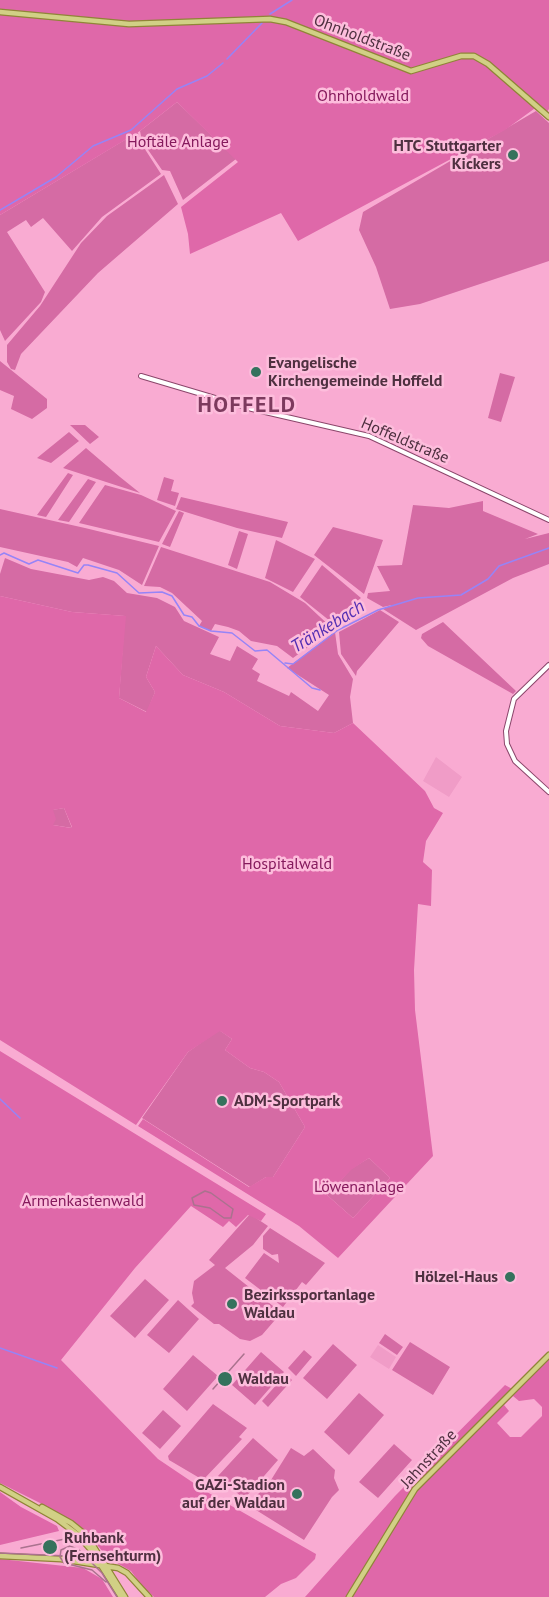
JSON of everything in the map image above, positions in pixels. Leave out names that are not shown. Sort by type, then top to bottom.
[{"type":"main road","name":"Ohnholdstraße","points":[[0,12],[122,24],[270,19],[286,22],[411,71],[460,56],[474,56],[488,64],[549,117]]},
{"type":"main road","name":"Jahnstraße","points":[[349,1597],[424,1478],[549,1355]]},
{"type":"main road","points":[[0,1487],[69,1527],[104,1565]]},
{"type":"main road","points":[[20,1499],[56,1514],[78,1529],[95,1546],[123,1597]]},
{"type":"main road","points":[[69,1527],[78,1529]]},
{"type":"main road","points":[[85,1562],[91,1556],[88,1546]]},
{"type":"main road","points":[[0,1556],[104,1565],[128,1573],[149,1597]]},
{"type":"street","name":"Hoffeldstraße","points":[[141,376],[252,409],[369,436],[549,520]]},
{"type":"street","points":[[549,666],[514,699],[506,730],[507,744],[515,761],[549,792]]},
{"type":"shaded area","points":[[436,757],[462,777],[449,797],[423,781]]},
{"type":"shaded area","points":[[378,1345],[396,1357],[389,1369],[370,1357]]},
{"type":"green space","name":"Ohnholdwald","points":[[0,0],[549,0],[549,109],[547,112],[538,106],[505,130],[298,241],[281,213],[190,254],[181,207],[238,162],[177,102],[140,131],[0,215]]},
{"type":"green space","name":"Hoftäle Anlage","points":[[177,102],[236,159],[183,200],[170,171],[162,170],[142,141],[140,131]]},
{"type":"green space","points":[[536,111],[549,123],[549,261],[420,304],[390,309],[376,267],[359,230],[363,212]]},
{"type":"green space","points":[[138,132],[139,140],[161,174],[102,217],[72,251],[43,218],[31,227],[26,220],[7,232],[45,292],[41,302],[5,341],[0,330],[0,215]]},
{"type":"green space","points":[[164,175],[178,204],[98,273],[21,354],[15,370],[11,369],[7,362],[7,345],[40,306],[81,243],[107,216]]},
{"type":"green space","points":[[0,361],[47,399],[47,408],[32,419],[11,409],[14,396],[0,390]]},
{"type":"green space","points":[[500,373],[515,377],[501,422],[488,418]]},
{"type":"green space","points":[[70,425],[85,425],[99,437],[90,444]]},
{"type":"green space","points":[[69,432],[79,441],[51,463],[37,458]]},
{"type":"green space","points":[[86,448],[120,477],[140,493],[63,468]]},
{"type":"green space","points":[[68,473],[73,475],[46,517],[37,515]]},
{"type":"green space","points":[[164,477],[174,480],[171,491],[179,493],[175,506],[157,500]]},
{"type":"green space","points":[[88,479],[96,482],[69,522],[58,520]]},
{"type":"green space","points":[[105,485],[141,495],[176,511],[159,542],[79,523]]},
{"type":"green space","points":[[181,497],[288,522],[282,538],[237,528],[176,509]]},
{"type":"green space","points":[[483,501],[483,511],[538,534],[525,539],[549,533],[549,564],[513,578],[416,630],[383,609],[392,605],[383,607],[367,598],[368,593],[390,591],[377,566],[402,565],[413,505],[449,508]]},
{"type":"green space","points":[[0,509],[159,546],[142,585],[119,570],[83,558],[77,567],[68,562],[0,547]]},
{"type":"green space","points":[[179,511],[184,513],[170,547],[162,544]]},
{"type":"green space","points":[[333,527],[383,540],[364,594],[314,555]]},
{"type":"green space","points":[[239,531],[248,534],[237,569],[228,565]]},
{"type":"green space","points":[[276,540],[315,559],[293,592],[265,578]]},
{"type":"green space","points":[[161,547],[270,582],[305,603],[333,629],[293,658],[277,646],[251,641],[239,631],[228,627],[215,624],[211,631],[199,626],[202,621],[172,593],[160,587],[144,586]]},
{"type":"green space","points":[[5,558],[31,569],[89,580],[103,577],[114,581],[127,593],[157,598],[175,607],[184,621],[219,637],[210,654],[230,661],[237,646],[258,659],[252,669],[260,674],[257,681],[289,696],[291,692],[318,711],[329,695],[287,668],[335,632],[338,654],[353,679],[350,697],[353,723],[334,733],[280,726],[224,692],[183,675],[156,646],[146,677],[155,692],[147,712],[119,698],[125,616],[72,612],[0,596],[0,574]]},
{"type":"green space","points":[[322,565],[361,598],[330,621],[300,597]]},
{"type":"green space","name":"Hospitalwald","points":[[0,596],[72,612],[126,616],[119,698],[146,712],[155,692],[146,677],[156,646],[183,675],[224,692],[280,726],[334,733],[353,723],[425,791],[434,808],[443,813],[426,841],[423,862],[432,870],[431,906],[418,904],[414,970],[415,1010],[433,1156],[338,1258],[299,1226],[138,1126],[143,1119],[249,1187],[266,1177],[273,1177],[305,1127],[279,1082],[264,1072],[250,1068],[225,1050],[232,1039],[220,1031],[188,1052],[136,1125],[0,1040]],"holes":[[[64,808],[72,827],[71,828],[53,825],[56,819],[53,810]],[[369,1158],[390,1178],[353,1218],[327,1195],[351,1170]]]},
{"type":"green space","points":[[380,610],[399,622],[357,671],[356,676],[341,654],[339,632]]},
{"type":"green space","points":[[443,622],[516,691],[513,694],[428,646],[421,638],[422,634]]},
{"type":"green space","points":[[64,808],[72,828],[53,825],[52,810]]},
{"type":"green space","name":"ADM-Sportpark","points":[[219,1030],[232,1039],[225,1050],[250,1068],[264,1072],[279,1082],[305,1127],[273,1177],[266,1177],[250,1187],[142,1118],[188,1052]]},
{"type":"green space","name":"Armenkastenwald","points":[[0,1051],[266,1214],[261,1221],[248,1215],[236,1227],[229,1221],[223,1227],[191,1206],[135,1268],[61,1360],[158,1459],[207,1492],[316,1554],[315,1559],[296,1578],[281,1584],[265,1597],[154,1597],[131,1571],[108,1558],[88,1534],[76,1525],[48,1507],[0,1483]]},
{"type":"green space","name":"Löwenanlage","points":[[369,1158],[390,1178],[353,1218],[327,1195],[351,1169]]},
{"type":"green space","name":"Bezirkssportanlage Waldau","points":[[250,1214],[268,1226],[253,1245],[225,1268],[273,1306],[267,1315],[275,1320],[262,1335],[250,1341],[240,1339],[219,1324],[214,1324],[191,1306],[194,1303],[192,1293],[194,1281],[215,1265],[209,1260]]},
{"type":"green space","points":[[270,1228],[325,1263],[306,1285],[302,1282],[283,1307],[245,1278],[264,1253],[279,1263],[278,1254],[272,1255],[263,1249],[263,1236]]},
{"type":"green space","points":[[145,1279],[169,1300],[135,1338],[110,1316]]},
{"type":"green space","points":[[178,1300],[199,1319],[169,1353],[147,1335]]},
{"type":"green space","points":[[385,1334],[403,1347],[397,1355],[379,1343]]},
{"type":"green space","points":[[410,1342],[450,1367],[433,1395],[392,1370]]},
{"type":"green space","points":[[333,1344],[357,1365],[327,1399],[303,1378]]},
{"type":"green space","points":[[304,1350],[312,1357],[296,1376],[288,1368]]},
{"type":"green space","points":[[261,1352],[284,1372],[255,1405],[232,1385]]},
{"type":"green space","points":[[193,1355],[218,1376],[187,1411],[163,1389]]},
{"type":"green space","points":[[549,1357],[549,1597],[305,1597],[395,1496],[505,1385],[516,1391]],"holes":[[[513,1396],[519,1401],[534,1399],[542,1407],[542,1416],[521,1437],[510,1437],[497,1423],[509,1411],[504,1405]]]},
{"type":"green space","points":[[286,1374],[292,1380],[268,1407],[262,1401]]},
{"type":"green space","points":[[359,1393],[384,1415],[349,1455],[324,1432]]},
{"type":"green space","points":[[213,1404],[247,1428],[239,1437],[242,1439],[203,1480],[169,1460],[168,1456]]},
{"type":"green space","points":[[163,1410],[181,1426],[160,1449],[142,1433]]},
{"type":"green space","points":[[253,1438],[278,1460],[244,1499],[218,1476]]},
{"type":"green space","points":[[394,1444],[412,1460],[378,1498],[359,1482]]},
{"type":"green space","name":"GAZi-Stadion auf der Waldau","points":[[291,1448],[304,1456],[313,1449],[335,1470],[334,1478],[339,1490],[304,1540],[248,1505],[271,1480]]},
{"type":"green space","points":[[0,1492],[21,1507],[57,1526],[59,1531],[0,1545]]},
{"type":"green space","points":[[0,1559],[83,1568],[102,1579],[113,1597],[0,1597]]},
{"type":"waterway","points":[[270,14],[292,0]]},
{"type":"waterway","points":[[227,59],[262,23]]},
{"type":"waterway","points":[[0,210],[56,177],[93,146],[131,130],[177,89],[207,76],[223,63]]},
{"type":"waterway","name":"Tränkebach","points":[[285,663],[293,664],[338,630],[378,610],[418,598],[461,595],[488,579],[499,566],[549,548]]},
{"type":"waterway","points":[[0,555],[4,553],[29,564],[38,560],[78,573],[84,565],[88,565],[117,573],[139,593],[162,592],[172,596],[184,615],[192,617],[199,626],[211,631],[232,633],[255,651],[267,650],[312,688],[320,690]]},
{"type":"waterway","points":[[0,1099],[20,1118]]},
{"type":"waterway","points":[[0,1348],[57,1368]]},
{"type":"tram line","points":[[205,1191],[233,1209],[231,1218],[224,1218],[210,1208],[194,1205],[192,1198],[205,1191]]},
{"type":"tram line","points":[[213,1389],[244,1354]]},
{"type":"tram line","points":[[21,1548],[65,1539]]},
{"type":"tram line","points":[[106,1582],[92,1570],[64,1563],[60,1557],[61,1550],[70,1546],[79,1550],[102,1573],[117,1597]]},
{"type":"tram line","points":[[0,1553],[67,1556]]},
{"type":"place","name":"HTC Stuttgarter Kickers","points":[[513,155]]},
{"type":"place","name":"Evangelische Kirchengemeinde Hoffeld","points":[[256,372]]},
{"type":"place","name":"ADM-Sportpark","points":[[222,1101]]},
{"type":"place","name":"Hölzel-Haus","points":[[510,1277]]},
{"type":"place","name":"Bezirkssportanlage Waldau","points":[[232,1304]]},
{"type":"place","name":"Waldau","points":[[225,1379]]},
{"type":"place","name":"GAZi-Stadion auf der Waldau","points":[[297,1494]]},
{"type":"place","name":"Ruhbank (Fernsehturm)","points":[[50,1547]]},
{"type":"district","name":"HOFFELD","points":[[247,406]]}]
